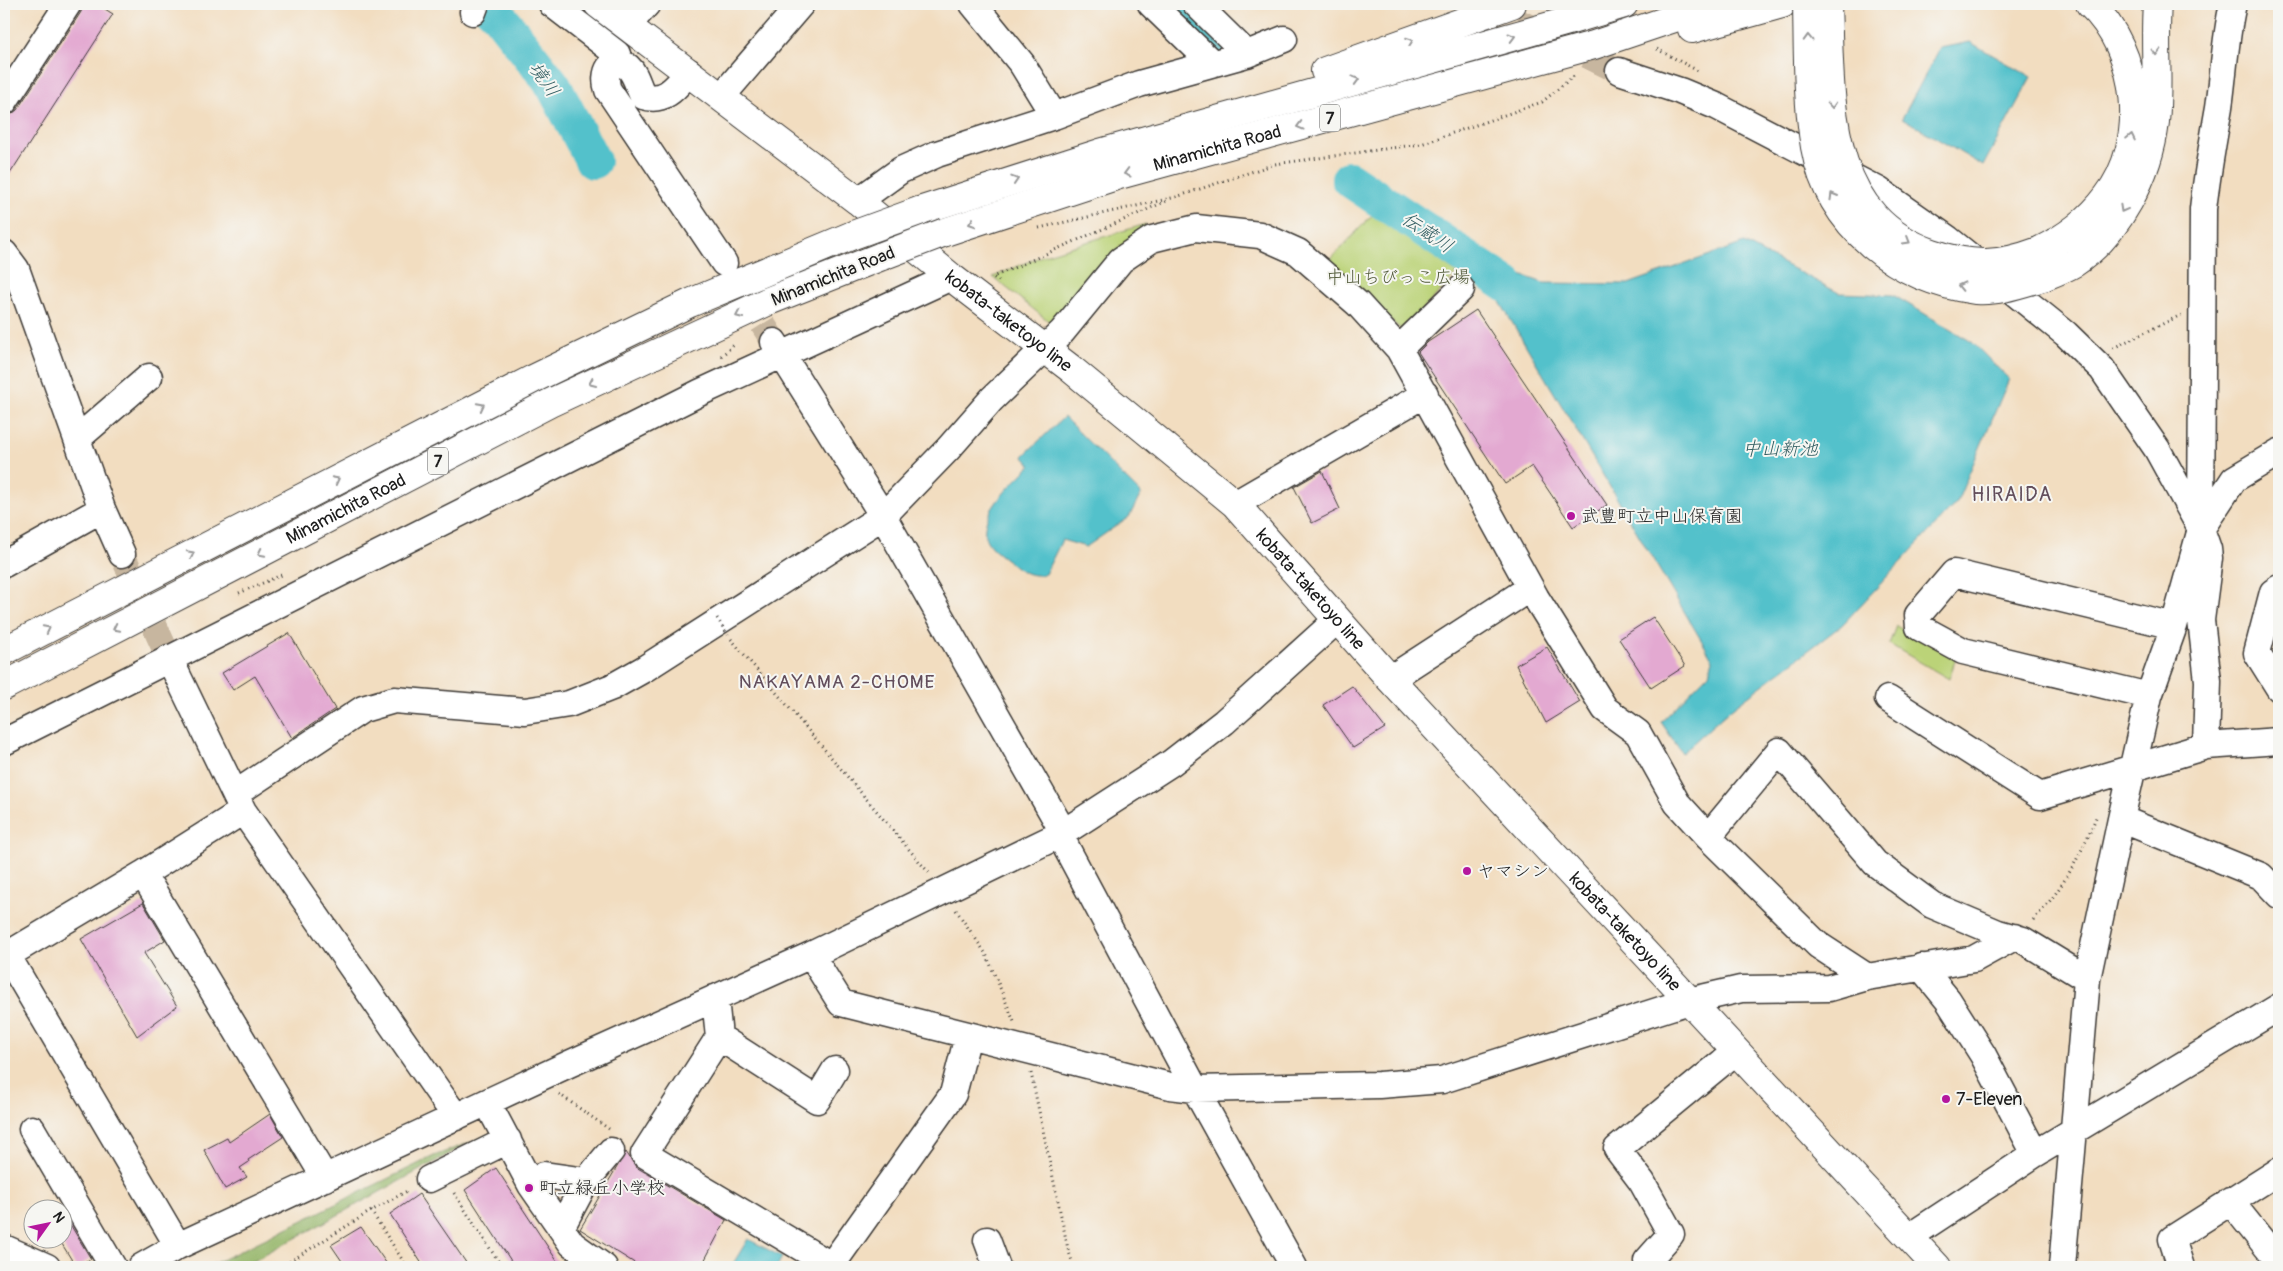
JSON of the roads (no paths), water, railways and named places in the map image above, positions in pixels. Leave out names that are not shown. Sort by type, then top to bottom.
[{"type":"main road","name":"kobata-taketoyo line","points":[[598,4],[722,96],[858,201],[951,277],[1046,349],[1234,504],[1390,680],[1937,1267]]},
{"type":"main road","points":[[1151,138],[1288,84],[1512,4]]},
{"type":"main road","name":"Minamichita Road","points":[[4,651],[533,379],[690,303],[853,235],[919,211],[1151,138],[1624,4]]},
{"type":"main road","name":"Minamichita Road","points":[[4,686],[550,403],[771,300],[945,232],[1119,175],[1594,45],[1716,4]]},
{"type":"main road","points":[[1373,106],[1458,97],[1782,4]]},
{"type":"main road","points":[[1807,4],[1811,114],[1815,149],[1826,183],[1845,216],[1869,245],[1898,265],[1944,282],[1977,290],[2004,288],[2041,264],[2109,196],[2125,165],[2133,128],[2134,96],[2120,46],[2105,22],[2090,4]]},
{"type":"main road","points":[[1827,4],[1834,130],[1845,169],[1860,199],[1888,229],[1920,249],[1950,259],[1976,264],[2015,260],[2041,264],[2074,263],[2100,240],[2119,216],[2136,186],[2148,156],[2155,122],[2157,4]]},
{"type":"street","points":[[4,102],[68,4]]},
{"type":"street","points":[[552,4],[617,54],[619,63]]},
{"type":"street","points":[[627,26],[647,4]]},
{"type":"street","points":[[722,96],[801,4]]},
{"type":"street","points":[[973,4],[1022,64],[1054,116]]},
{"type":"street","points":[[1151,4],[1213,63]]},
{"type":"street","points":[[1196,4],[1246,54]]},
{"type":"street","points":[[2075,1267],[2063,1256],[2087,979],[2109,816],[2133,766],[2149,696],[2174,626],[2201,529],[2203,209],[2208,160],[2219,106],[2226,32],[2233,4]]},
{"type":"street","points":[[858,201],[901,170],[937,154],[1054,116],[1139,84],[1246,54],[1284,40]]},
{"type":"street","points":[[689,72],[672,92],[660,97],[650,98],[643,96],[633,72],[628,67],[619,63],[610,67],[605,76],[608,90],[724,263]]},
{"type":"street","points":[[1619,71],[1680,91],[1716,106],[1878,190],[1948,239],[2066,334],[2102,369],[2157,448],[2201,529],[2208,548],[2209,558],[2201,620],[2208,681],[2206,746]]},
{"type":"street","points":[[178,1246],[5,956],[143,874],[363,709],[394,700],[525,711],[569,704],[612,687],[644,669],[883,516],[948,449],[992,398],[1062,332],[1121,260],[1152,240],[1196,228],[1260,235],[1298,252],[1358,304],[1399,348],[1530,588],[1605,709],[1638,733],[1677,803],[1708,837],[1818,945],[1867,977]]},
{"type":"street","points":[[4,252],[16,269],[102,509],[122,554]]},
{"type":"street","points":[[4,742],[699,393],[778,349],[951,277]]},
{"type":"street","points":[[1399,348],[1461,289]]},
{"type":"street","points":[[778,349],[883,516],[1057,821],[1066,846],[1195,1089],[1294,1267]]},
{"type":"street","points":[[77,439],[149,377]]},
{"type":"street","points":[[1234,504],[1425,394]]},
{"type":"street","points":[[2201,529],[2234,479],[2279,452]]},
{"type":"street","points":[[4,564],[102,509]]},
{"type":"street","points":[[2149,696],[1963,651],[1919,627],[1918,615],[1954,573],[2174,626]]},
{"type":"street","points":[[1390,680],[1530,588]]},
{"type":"street","points":[[2279,588],[2273,592],[2258,653],[2279,688]]},
{"type":"street","points":[[141,1267],[178,1246],[487,1102],[812,955],[1061,834],[1171,763],[1224,722],[1337,620]]},
{"type":"street","points":[[169,658],[239,802],[456,1117]]},
{"type":"street","points":[[1888,699],[2040,796],[2133,766],[2206,746],[2279,741]]},
{"type":"street","points":[[1708,837],[1779,751],[1875,862],[1932,905],[1998,933],[2023,940],[2087,979]]},
{"type":"street","points":[[2109,816],[2261,876],[2279,895]]},
{"type":"street","points":[[143,874],[325,1178]]},
{"type":"street","points":[[812,955],[841,1003],[1170,1086],[1195,1089],[1379,1085],[1442,1080],[1689,1001],[1742,990],[1829,988],[1867,977],[1974,959],[2014,938]]},
{"type":"street","points":[[1922,967],[1948,1000],[1983,1055],[2035,1154]]},
{"type":"street","points":[[715,998],[719,1037],[644,1154],[832,1267],[953,1094],[968,1036]]},
{"type":"street","points":[[1909,1237],[2035,1154],[2279,1007]]},
{"type":"street","points":[[719,1037],[817,1100],[835,1070]]},
{"type":"street","points":[[1647,1261],[1671,1234],[1642,1182],[1617,1148],[1735,1052]]},
{"type":"street","points":[[487,1102],[531,1185],[572,1244],[604,1267]]},
{"type":"street","points":[[32,1129],[113,1267]]},
{"type":"street","points":[[435,1176],[508,1140]]},
{"type":"street","points":[[561,1228],[586,1181],[611,1141]]},
{"type":"street","points":[[2181,1267],[2172,1239],[2279,1172]]},
{"type":"street","points":[[531,1185],[544,1175],[586,1181]]},
{"type":"street","points":[[2230,1201],[2279,1262]]},
{"type":"street","points":[[987,1240],[997,1267]]},
{"type":"street","points":[[4,1248],[47,1267]]},
{"type":"water","points":[[1970,42],[2031,77],[1983,166],[1902,118],[1940,48]]},
{"type":"water","name":"中山新池","points":[[1744,243],[1839,293],[1893,295],[1972,342],[2009,379],[1957,502],[1842,625],[1731,709],[1682,753],[1661,722],[1709,673],[1713,660],[1500,302],[1512,272],[1544,283],[1628,284]]},
{"type":"water","points":[[1064,417],[1141,494],[1129,517],[1086,547],[1062,540],[1045,574],[1029,574],[1016,567],[990,546],[985,535],[985,526],[988,516],[1000,497],[1031,465],[1023,456]]},
{"type":"water","points":[[748,1239],[782,1257],[777,1267],[731,1267]]},
{"type":"waterway","name":"境川","points":[[487,4],[499,16],[553,85],[593,161]]},
{"type":"waterway","name":"伝蔵川","points":[[1178,4],[1222,46]]},
{"type":"waterway","name":"伝蔵川","points":[[1349,179],[1507,285]]},
{"type":"tunnel","points":[[1482,4],[1619,71]]},
{"type":"tunnel","points":[[742,291],[774,342]]},
{"type":"tunnel","points":[[122,554],[169,658]]},
{"type":"place","name":"武豊町立中山保育園","points":[[1571,516]]},
{"type":"place","name":"ヤマシン","points":[[1467,871]]},
{"type":"place","name":"7-Eleven","points":[[1946,1099]]},
{"type":"place","name":"町立緑丘小学校","points":[[529,1188]]},
{"type":"district","name":"HIRAIDA","points":[[2012,494]]},
{"type":"district","name":"NAKAYAMA 2-CHOME","points":[[837,681]]},
{"type":"park label","name":"中山ちびっこ広場","points":[[1398,277]]}]
